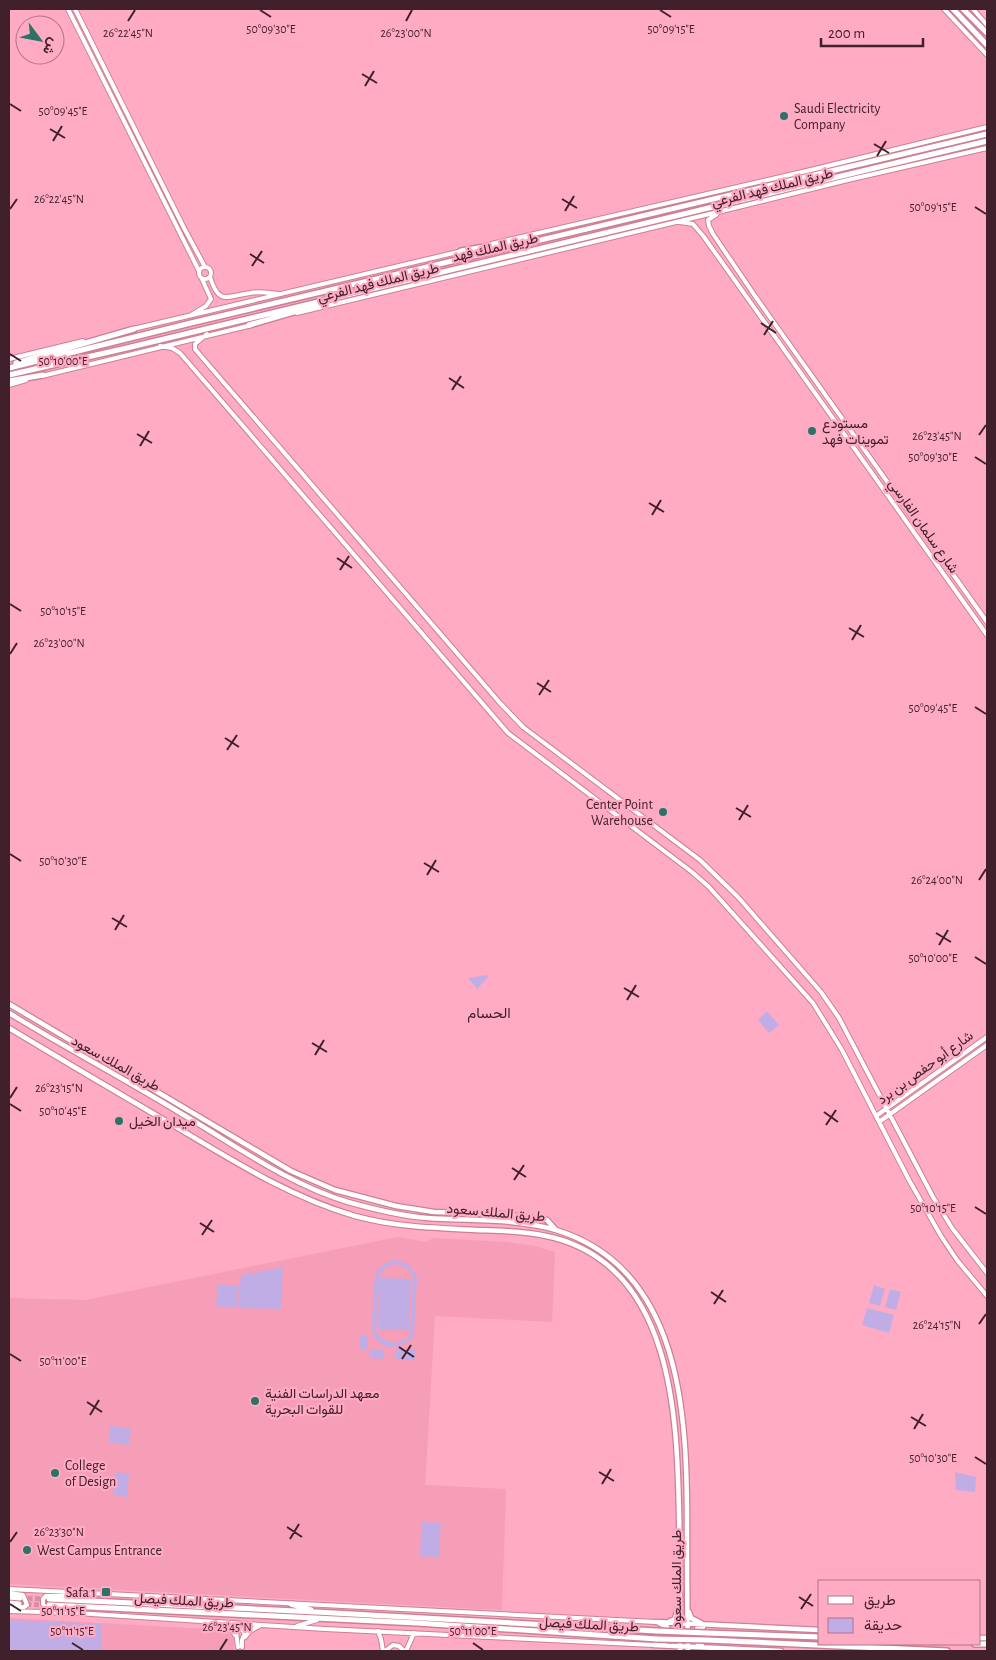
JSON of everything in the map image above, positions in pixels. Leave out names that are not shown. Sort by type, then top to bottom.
[{"type":"highway","points":[[953,9],[986,44]]},
{"type":"highway","points":[[963,9],[987,34]]},
{"type":"highway","name":"طريق الملك فهد","points":[[9,367],[987,134]]},
{"type":"highway","name":"طريق الملك فهد","points":[[9,375],[987,141]]},
{"type":"highway","points":[[460,251],[588,228]]},
{"type":"highway","points":[[249,325],[392,283]]},
{"type":"highway","points":[[9,367],[134,329]]},
{"type":"highway","points":[[9,381],[43,375]]},
{"type":"highway","points":[[9,1597],[19,1601],[9,1603]]},
{"type":"highway","name":"طريق الملك فيصل","points":[[818,1637],[657,1632],[316,1612],[50,1602],[657,1639],[947,1651]]},
{"type":"highway","points":[[290,1604],[316,1612]]},
{"type":"main road","points":[[68,9],[199,270],[199,275],[211,299],[206,306],[189,317]]},
{"type":"main road","points":[[75,9],[184,228],[205,267],[211,271],[210,277],[217,294],[223,298],[253,292],[283,294]]},
{"type":"main road","points":[[944,9],[987,55]]},
{"type":"main road","points":[[973,9],[987,25]]},
{"type":"main road","name":"طريق الملك فهد الفرعي","points":[[9,359],[986,127]]},
{"type":"main road","name":"طريق الملك فهد الفرعي","points":[[9,385],[207,334],[987,148]]},
{"type":"main road","points":[[713,234],[708,220],[722,212]]},
{"type":"main road","name":"شارع سلمان الفارسي","points":[[678,222],[693,224],[704,237],[987,635]]},
{"type":"main road","points":[[704,237],[701,231],[704,228],[708,228],[713,234]]},
{"type":"main road","name":"شارع سلمان الفارسي","points":[[713,234],[987,622]]},
{"type":"main road","points":[[199,270],[205,267]]},
{"type":"main road","points":[[202,279],[210,277]]},
{"type":"main road","points":[[207,334],[195,344],[195,349],[500,703],[523,727],[700,860],[749,909],[821,992],[839,1018],[933,1197],[952,1228],[987,1273]]},
{"type":"main road","points":[[160,346],[172,348],[180,353],[508,733],[692,872],[709,887],[813,1003],[842,1050],[941,1236],[957,1260],[987,1296]]},
{"type":"main road","points":[[9,1004],[291,1171],[335,1190],[396,1206],[434,1212],[502,1214],[547,1220],[556,1230]]},
{"type":"main road","name":"طريق الملك سعود","points":[[9,1013],[270,1166],[323,1194],[372,1208],[424,1217],[540,1226],[586,1242],[620,1265],[652,1308],[661,1328],[675,1379],[684,1429],[687,1462],[688,1650]]},
{"type":"main road","name":"طريق الملك سعود","points":[[9,1028],[246,1168],[300,1196],[355,1216],[385,1223],[418,1228],[518,1232],[547,1236],[566,1241],[584,1249],[613,1270],[635,1295],[644,1309],[654,1333],[667,1378],[675,1417],[678,1459],[680,1649]]},
{"type":"main road","name":"شارع أبو حفص بن برد","points":[[876,1116],[987,1037]]},
{"type":"main road","name":"شارع أبو حفص بن برد","points":[[879,1122],[987,1045]]},
{"type":"main road","points":[[9,1589],[818,1630]]},
{"type":"main road","points":[[9,1593],[23,1595],[27,1605],[24,1608],[9,1610]]},
{"type":"main road","points":[[76,1613],[47,1609],[43,1604],[43,1599],[46,1596],[94,1594]]},
{"type":"main road","points":[[656,1622],[673,1620],[677,1614],[680,1597]]},
{"type":"main road","points":[[687,1598],[691,1618],[712,1626]]},
{"type":"main road","points":[[9,1610],[654,1645],[688,1650],[708,1647]]},
{"type":"main road","points":[[295,1627],[320,1618]]},
{"type":"main road","points":[[220,1622],[234,1633],[240,1649]]},
{"type":"main road","points":[[654,1645],[665,1643],[668,1636],[666,1627],[656,1622]]},
{"type":"main road","points":[[240,1649],[248,1633],[263,1624]]},
{"type":"main road","points":[[712,1626],[700,1627],[696,1631],[696,1642],[699,1645],[781,1651]]},
{"type":"main road","points":[[378,1631],[382,1639],[384,1651],[394,1645],[399,1646],[405,1651],[414,1633]]},
{"type":"main road","points":[[654,1645],[672,1651]]},
{"type":"main road","points":[[696,1651],[701,1648]]},
{"type":"shaded area","name":"معهد الدراسات الفنية للقوات البحرية","points":[[398,1237],[426,1242],[433,1238],[506,1242],[535,1246],[555,1252],[552,1322],[435,1316],[425,1485],[506,1489],[502,1610],[9,1584],[9,1298],[85,1300]]},
{"type":"shaded area","points":[[9,1618],[226,1630],[234,1639],[234,1651],[9,1651]]},
{"type":"green space","points":[[487,975],[488,977],[477,989],[468,978]]},
{"type":"green space","points":[[767,1011],[779,1025],[769,1033],[758,1020]]},
{"type":"green space","points":[[395,1260],[409,1266],[414,1271],[417,1279],[414,1335],[405,1343],[393,1347],[382,1344],[377,1340],[373,1334],[372,1323],[376,1272],[382,1266]],"holes":[[[395,1264],[409,1270],[413,1279],[410,1334],[406,1339],[395,1343],[382,1339],[376,1331],[380,1274],[385,1268]]]},
{"type":"green space","points":[[283,1267],[281,1309],[238,1308],[241,1275]]},
{"type":"green space","points":[[380,1278],[411,1279],[409,1330],[378,1329]]},
{"type":"green space","points":[[218,1284],[239,1286],[236,1308],[216,1306]]},
{"type":"green space","points":[[874,1285],[885,1289],[880,1306],[869,1303]]},
{"type":"green space","points":[[890,1289],[901,1292],[896,1310],[885,1307]]},
{"type":"green space","points":[[867,1308],[894,1315],[889,1333],[862,1325]]},
{"type":"green space","points":[[360,1336],[368,1336],[368,1350],[360,1349]]},
{"type":"green space","points":[[370,1349],[384,1350],[383,1359],[369,1358]]},
{"type":"green space","points":[[395,1349],[415,1349],[415,1360],[395,1359]]},
{"type":"green space","points":[[110,1426],[131,1428],[129,1445],[109,1443]]},
{"type":"green space","points":[[115,1472],[129,1474],[127,1497],[113,1495]]},
{"type":"green space","points":[[955,1472],[976,1477],[975,1492],[956,1490]]},
{"type":"green space","points":[[422,1522],[441,1523],[439,1557],[420,1556]]},
{"type":"green space","points":[[9,1620],[102,1624],[101,1651],[9,1651]]},
{"type":"tunnel","points":[[20,1598],[46,1599]]},
{"type":"tunnel","points":[[19,1604],[46,1605]]},
{"type":"place","name":"Saudi Electricity Company","points":[[784,116]]},
{"type":"place","name":"مستودع تموينات فهد","points":[[812,431]]},
{"type":"place","name":"Center Point Warehouse","points":[[663,812]]},
{"type":"place","name":"ميدان الخيل","points":[[119,1121]]},
{"type":"place","name":"معهد الدراسات الفنية للقوات البحرية","points":[[255,1401]]},
{"type":"place","name":"College of Design","points":[[55,1473]]},
{"type":"place","name":"West Campus Entrance","points":[[27,1550]]},
{"type":"place","name":"Safa 1","points":[[106,1592]]},
{"type":"district","name":"الحسام","points":[[489,1013]]}]
